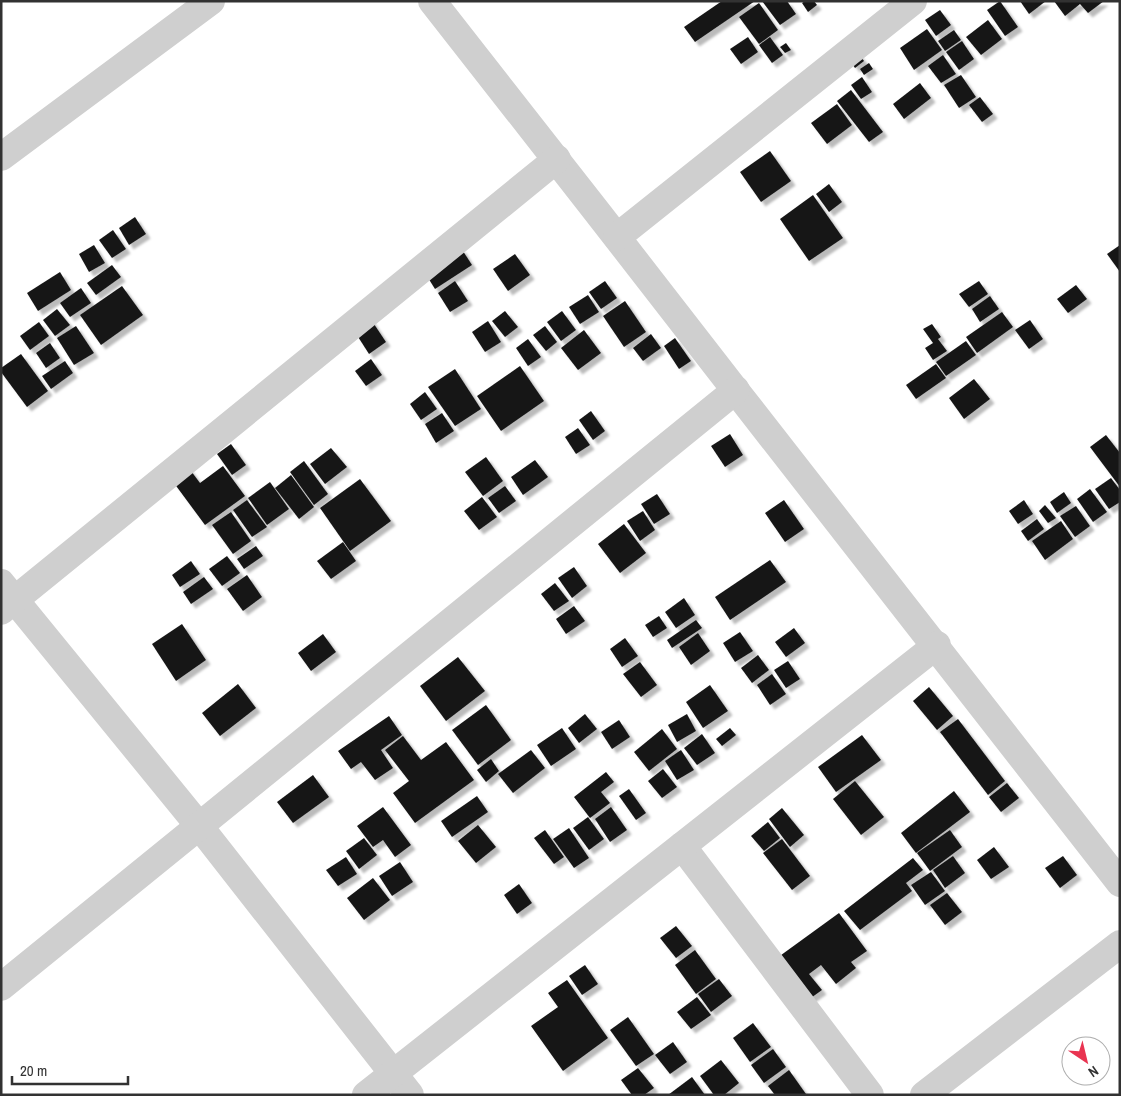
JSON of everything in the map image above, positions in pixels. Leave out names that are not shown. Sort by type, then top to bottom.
[{"type":"street","points":[[1,157],[211,1]]},
{"type":"street","points":[[432,1],[937,645],[1120,882]]},
{"type":"street","points":[[617,236],[913,1]]},
{"type":"street","points":[[410,1095],[200,827],[6,598],[557,159]]},
{"type":"street","points":[[1,987],[736,390]]},
{"type":"street","points":[[366,1095],[937,645]]},
{"type":"street","points":[[682,846],[870,1095]]},
{"type":"street","points":[[924,1095],[1120,944]]},
{"type":"building","points":[[722,1],[755,1],[695,42],[684,27]]},
{"type":"building","points":[[762,1],[787,1],[796,14],[780,25]]},
{"type":"building","points":[[814,1],[817,5],[808,12],[802,3]]},
{"type":"building","points":[[1000,1],[1018,27],[1005,36],[987,10]]},
{"type":"building","points":[[1020,1],[1046,1],[1029,14]]},
{"type":"building","points":[[1054,1],[1104,1],[1088,13],[1080,4],[1065,16]]},
{"type":"building","points":[[759,3],[778,30],[759,44],[739,17]]},
{"type":"building","points":[[940,10],[951,25],[936,36],[925,20]]},
{"type":"building","points":[[988,20],[1002,39],[981,55],[966,37]]},
{"type":"building","points":[[927,29],[942,50],[914,70],[900,48]]},
{"type":"building","points":[[954,30],[961,40],[945,51],[938,41]]},
{"type":"building","points":[[748,37],[758,52],[741,64],[730,49]]},
{"type":"building","points":[[770,37],[783,55],[772,63],[759,45]]},
{"type":"building","points":[[962,41],[974,59],[959,70],[946,52]]},
{"type":"building","points":[[786,43],[791,50],[785,53],[780,47]]},
{"type":"building","points":[[855,49],[864,61],[855,68],[846,55]]},
{"type":"building","points":[[943,55],[956,74],[941,83],[928,66]]},
{"type":"building","points":[[869,63],[873,69],[864,75],[860,69]]},
{"type":"building","points":[[961,75],[976,97],[959,108],[944,85]]},
{"type":"building","points":[[862,77],[872,92],[861,99],[851,85]]},
{"type":"building","points":[[920,83],[931,98],[904,119],[893,104]]},
{"type":"building","points":[[851,90],[883,132],[869,142],[837,101]]},
{"type":"building","points":[[980,97],[993,114],[982,122],[969,105]]},
{"type":"building","points":[[837,104],[852,125],[827,144],[811,123]]},
{"type":"building","points":[[770,151],[791,181],[761,202],[740,172]]},
{"type":"building","points":[[829,184],[842,202],[829,212],[816,194]]},
{"type":"building","points":[[813,195],[843,238],[809,261],[780,219]]},
{"type":"building","points":[[135,217],[146,234],[129,245],[119,228]]},
{"type":"building","points":[[113,230],[126,249],[112,258],[99,240]]},
{"type":"building","points":[[94,245],[105,263],[89,272],[79,254]]},
{"type":"building","points":[[1120,245],[1120,272],[1107,254]]},
{"type":"building","points":[[461,248],[472,265],[435,289],[425,273]]},
{"type":"building","points":[[515,254],[530,275],[508,291],[493,269]]},
{"type":"building","points":[[112,265],[121,277],[96,295],[87,283]]},
{"type":"building","points":[[60,272],[71,290],[38,311],[27,293]]},
{"type":"building","points":[[455,281],[468,301],[450,312],[438,293]]},
{"type":"building","points":[[605,281],[617,298],[601,309],[589,292]]},
{"type":"building","points":[[979,281],[988,294],[969,307],[959,294]]},
{"type":"building","points":[[1076,285],[1087,299],[1068,313],[1057,299]]},
{"type":"building","points":[[122,286],[143,315],[101,345],[80,315]]},
{"type":"building","points":[[81,288],[91,303],[70,317],[60,303]]},
{"type":"building","points":[[588,295],[599,312],[580,324],[569,307]]},
{"type":"building","points":[[990,296],[999,309],[980,322],[972,309]]},
{"type":"building","points":[[625,301],[646,332],[624,347],[603,316]]},
{"type":"building","points":[[57,309],[70,325],[55,336],[43,320]]},
{"type":"building","points":[[505,311],[518,327],[505,337],[492,321]]},
{"type":"building","points":[[562,311],[576,330],[561,341],[547,322]]},
{"type":"building","points":[[1002,312],[1013,327],[977,353],[966,337]]},
{"type":"building","points":[[370,318],[386,342],[369,354],[353,329]]},
{"type":"building","points":[[1030,320],[1043,339],[1029,349],[1015,330]]},
{"type":"building","points":[[488,321],[501,342],[485,352],[472,332]]},
{"type":"building","points":[[39,322],[49,336],[30,350],[20,336]]},
{"type":"building","points":[[932,324],[941,337],[938,339],[947,351],[933,360],[925,348],[933,343],[923,329]]},
{"type":"building","points":[[76,326],[94,353],[74,365],[57,338]]},
{"type":"building","points":[[545,326],[557,342],[546,351],[533,335]]},
{"type":"building","points":[[584,330],[601,353],[578,370],[561,348]]},
{"type":"building","points":[[651,334],[661,348],[643,361],[633,348]]},
{"type":"building","points":[[675,338],[691,361],[679,369],[664,346]]},
{"type":"building","points":[[528,339],[541,357],[528,366],[516,348]]},
{"type":"building","points":[[966,341],[976,355],[946,376],[936,362]]},
{"type":"building","points":[[50,343],[60,358],[46,368],[36,353]]},
{"type":"building","points":[[21,354],[48,391],[27,407],[1,372],[1,368]]},
{"type":"building","points":[[371,359],[382,375],[366,386],[355,371]]},
{"type":"building","points":[[65,361],[73,373],[51,389],[42,376]]},
{"type":"building","points":[[936,364],[946,378],[916,399],[906,385]]},
{"type":"building","points":[[520,366],[544,401],[501,431],[477,396]]},
{"type":"building","points":[[455,369],[481,409],[455,426],[428,387]]},
{"type":"building","points":[[974,379],[990,399],[964,419],[949,398]]},
{"type":"building","points":[[425,392],[437,409],[421,420],[410,404]]},
{"type":"building","points":[[591,411],[605,431],[593,440],[579,420]]},
{"type":"building","points":[[442,413],[454,431],[436,443],[425,424]]},
{"type":"building","points":[[578,428],[590,445],[576,454],[565,437]]},
{"type":"building","points":[[730,434],[743,455],[725,467],[711,446]]},
{"type":"building","points":[[1106,435],[1120,453],[1120,487],[1090,447]]},
{"type":"building","points":[[231,444],[246,465],[232,475],[217,454]]},
{"type":"building","points":[[331,448],[347,467],[325,484],[310,464]]},
{"type":"building","points":[[486,457],[503,481],[483,496],[465,472]]},
{"type":"building","points":[[535,460],[548,477],[523,495],[511,477]]},
{"type":"building","points":[[304,461],[328,494],[314,505],[290,472]]},
{"type":"building","points":[[223,466],[245,496],[205,525],[171,479],[188,467],[200,483]]},
{"type":"building","points":[[291,475],[314,507],[299,519],[275,488]]},
{"type":"building","points":[[1111,478],[1120,490],[1120,502],[1109,509],[1095,489]]},
{"type":"building","points":[[360,479],[391,521],[350,551],[320,508]]},
{"type":"building","points":[[270,482],[289,509],[267,525],[248,498]]},
{"type":"building","points":[[505,486],[516,501],[499,513],[488,498]]},
{"type":"building","points":[[1090,489],[1107,512],[1093,522],[1077,499]]},
{"type":"building","points":[[1064,492],[1071,503],[1057,513],[1050,502]]},
{"type":"building","points":[[657,494],[670,514],[654,524],[641,504]]},
{"type":"building","points":[[482,497],[497,517],[479,530],[464,511]]},
{"type":"building","points":[[247,500],[267,527],[252,537],[233,510]]},
{"type":"building","points":[[784,500],[804,529],[785,542],[765,513]]},
{"type":"building","points":[[1024,500],[1033,514],[1018,524],[1009,511]]},
{"type":"building","points":[[1045,505],[1056,518],[1048,523],[1039,511]]},
{"type":"building","points":[[1076,506],[1090,526],[1075,537],[1060,516]]},
{"type":"building","points":[[643,511],[655,530],[640,541],[627,521]]},
{"type":"building","points":[[231,512],[251,541],[233,554],[212,525]]},
{"type":"building","points":[[1037,519],[1044,529],[1028,541],[1021,531]]},
{"type":"building","points":[[1061,521],[1073,539],[1045,560],[1032,541]]},
{"type":"building","points":[[624,524],[646,553],[620,573],[598,544]]},
{"type":"building","points":[[343,542],[356,561],[331,579],[317,561]]},
{"type":"building","points":[[256,546],[263,556],[244,569],[237,559]]},
{"type":"building","points":[[227,556],[240,573],[222,586],[209,569]]},
{"type":"building","points":[[770,560],[786,582],[730,620],[715,597]]},
{"type":"building","points":[[191,561],[200,574],[180,587],[172,575]]},
{"type":"building","points":[[574,567],[587,586],[572,598],[558,578]]},
{"type":"building","points":[[247,575],[262,597],[243,611],[227,589]]},
{"type":"building","points":[[204,577],[213,589],[191,604],[183,592]]},
{"type":"building","points":[[555,583],[569,601],[554,611],[541,594]]},
{"type":"building","points":[[684,598],[695,615],[676,628],[665,612]]},
{"type":"building","points":[[574,606],[585,621],[566,634],[556,619]]},
{"type":"building","points":[[659,616],[667,628],[653,637],[645,625]]},
{"type":"building","points":[[696,620],[702,628],[672,648],[667,640]]},
{"type":"building","points":[[182,624],[206,660],[176,681],[152,644]]},
{"type":"building","points":[[794,628],[805,643],[786,657],[775,642]]},
{"type":"building","points":[[740,632],[753,651],[735,662],[723,643]]},
{"type":"building","points":[[698,633],[710,651],[691,665],[679,647]]},
{"type":"building","points":[[323,634],[336,652],[311,671],[298,653]]},
{"type":"building","points":[[625,638],[638,656],[622,667],[610,649]]},
{"type":"building","points":[[758,655],[769,670],[752,683],[741,668]]},
{"type":"building","points":[[458,657],[485,691],[446,721],[420,686]]},
{"type":"building","points":[[788,661],[800,679],[786,688],[774,670]]},
{"type":"building","points":[[640,662],[657,685],[641,697],[623,674]]},
{"type":"building","points":[[772,674],[786,694],[770,705],[757,685]]},
{"type":"building","points":[[238,684],[256,708],[220,736],[202,713]]},
{"type":"building","points":[[710,685],[728,711],[703,728],[686,702]]},
{"type":"building","points":[[929,687],[953,716],[937,730],[913,701]]},
{"type":"building","points":[[486,705],[511,740],[478,765],[452,730]]},
{"type":"building","points":[[585,714],[597,729],[579,743],[568,728]]},
{"type":"building","points":[[687,714],[696,731],[677,742],[668,725]]},
{"type":"building","points":[[389,716],[402,735],[381,750],[393,768],[375,780],[361,762],[351,769],[338,751]]},
{"type":"building","points":[[958,719],[1005,781],[988,795],[940,732]]},
{"type":"building","points":[[619,720],[630,737],[612,749],[601,732]]},
{"type":"building","points":[[562,728],[576,749],[551,766],[537,745]]},
{"type":"building","points":[[730,728],[736,735],[722,746],[716,739]]},
{"type":"building","points":[[662,729],[677,749],[649,771],[634,752]]},
{"type":"building","points":[[702,734],[715,753],[697,765],[684,748]]},
{"type":"building","points":[[862,735],[881,760],[836,792],[818,767]]},
{"type":"building","points":[[403,736],[421,760],[446,742],[474,780],[415,823],[393,793],[409,781],[385,750]]},
{"type":"building","points":[[531,750],[545,768],[513,793],[498,774]]},
{"type":"building","points":[[681,750],[694,770],[677,780],[665,761]]},
{"type":"building","points":[[491,759],[499,771],[486,782],[477,770]]},
{"type":"building","points":[[663,769],[677,787],[662,798],[648,781]]},
{"type":"building","points":[[606,772],[614,782],[601,792],[610,803],[590,818],[574,797]]},
{"type":"building","points":[[313,775],[329,797],[293,823],[277,802]]},
{"type":"building","points":[[855,781],[884,817],[861,835],[833,799]]},
{"type":"building","points":[[1007,783],[1019,798],[1001,812],[989,797]]},
{"type":"building","points":[[629,789],[646,813],[636,820],[619,796]]},
{"type":"building","points":[[954,791],[970,812],[916,853],[901,833]]},
{"type":"building","points":[[477,796],[488,812],[452,837],[441,821]]},
{"type":"building","points":[[383,807],[411,845],[395,857],[383,840],[373,847],[357,826]]},
{"type":"building","points":[[611,807],[627,830],[610,842],[595,819]]},
{"type":"building","points":[[782,808],[804,835],[790,847],[769,819]]},
{"type":"building","points":[[588,817],[604,839],[589,850],[573,828]]},
{"type":"building","points":[[768,822],[780,838],[764,851],[751,836]]},
{"type":"building","points":[[478,825],[496,847],[476,863],[458,841]]},
{"type":"building","points":[[569,828],[589,858],[574,868],[553,839]]},
{"type":"building","points":[[545,830],[564,857],[554,864],[534,838]]},
{"type":"building","points":[[950,830],[962,847],[930,871],[917,853]]},
{"type":"building","points":[[364,838],[377,855],[359,869],[346,851]]},
{"type":"building","points":[[782,839],[810,876],[792,890],[763,853]]},
{"type":"building","points":[[994,847],[1009,867],[991,879],[977,860]]},
{"type":"building","points":[[953,856],[965,873],[945,888],[933,870]]},
{"type":"building","points":[[1063,856],[1077,875],[1060,888],[1045,868]]},
{"type":"building","points":[[346,857],[357,874],[338,886],[326,870]]},
{"type":"building","points":[[913,858],[923,870],[906,883],[912,891],[860,930],[844,911]]},
{"type":"building","points":[[400,862],[413,882],[392,896],[379,876]]},
{"type":"building","points":[[931,872],[945,891],[925,905],[911,885]]},
{"type":"building","points":[[373,878],[390,900],[364,920],[347,898]]},
{"type":"building","points":[[519,884],[532,903],[517,914],[504,895]]},
{"type":"building","points":[[947,893],[962,912],[945,925],[930,905]]},
{"type":"building","points":[[839,913],[867,951],[851,962],[856,968],[836,984],[821,965],[809,974],[822,990],[808,1000],[777,958]]},
{"type":"building","points":[[676,926],[692,946],[676,958],[660,938]]},
{"type":"building","points":[[695,950],[716,979],[696,994],[675,965]]},
{"type":"building","points":[[585,965],[598,984],[582,995],[569,976]]},
{"type":"building","points":[[719,979],[732,996],[711,1012],[698,994]]},
{"type":"building","points":[[567,980],[608,1038],[563,1071],[531,1026],[558,1007],[548,993]]},
{"type":"building","points":[[697,997],[711,1015],[691,1029],[677,1012]]},
{"type":"building","points":[[628,1017],[654,1054],[636,1066],[610,1030]]},
{"type":"building","points":[[753,1023],[771,1047],[750,1062],[733,1038]]},
{"type":"building","points":[[673,1042],[687,1062],[670,1074],[655,1055]]},
{"type":"building","points":[[773,1049],[786,1067],[764,1083],[751,1065]]},
{"type":"building","points":[[721,1060],[739,1083],[724,1095],[714,1095],[700,1076]]},
{"type":"building","points":[[638,1068],[654,1088],[644,1095],[632,1095],[621,1080]]},
{"type":"building","points":[[789,1070],[806,1094],[775,1095],[768,1086]]},
{"type":"building","points":[[692,1077],[705,1095],[668,1095]]}]
